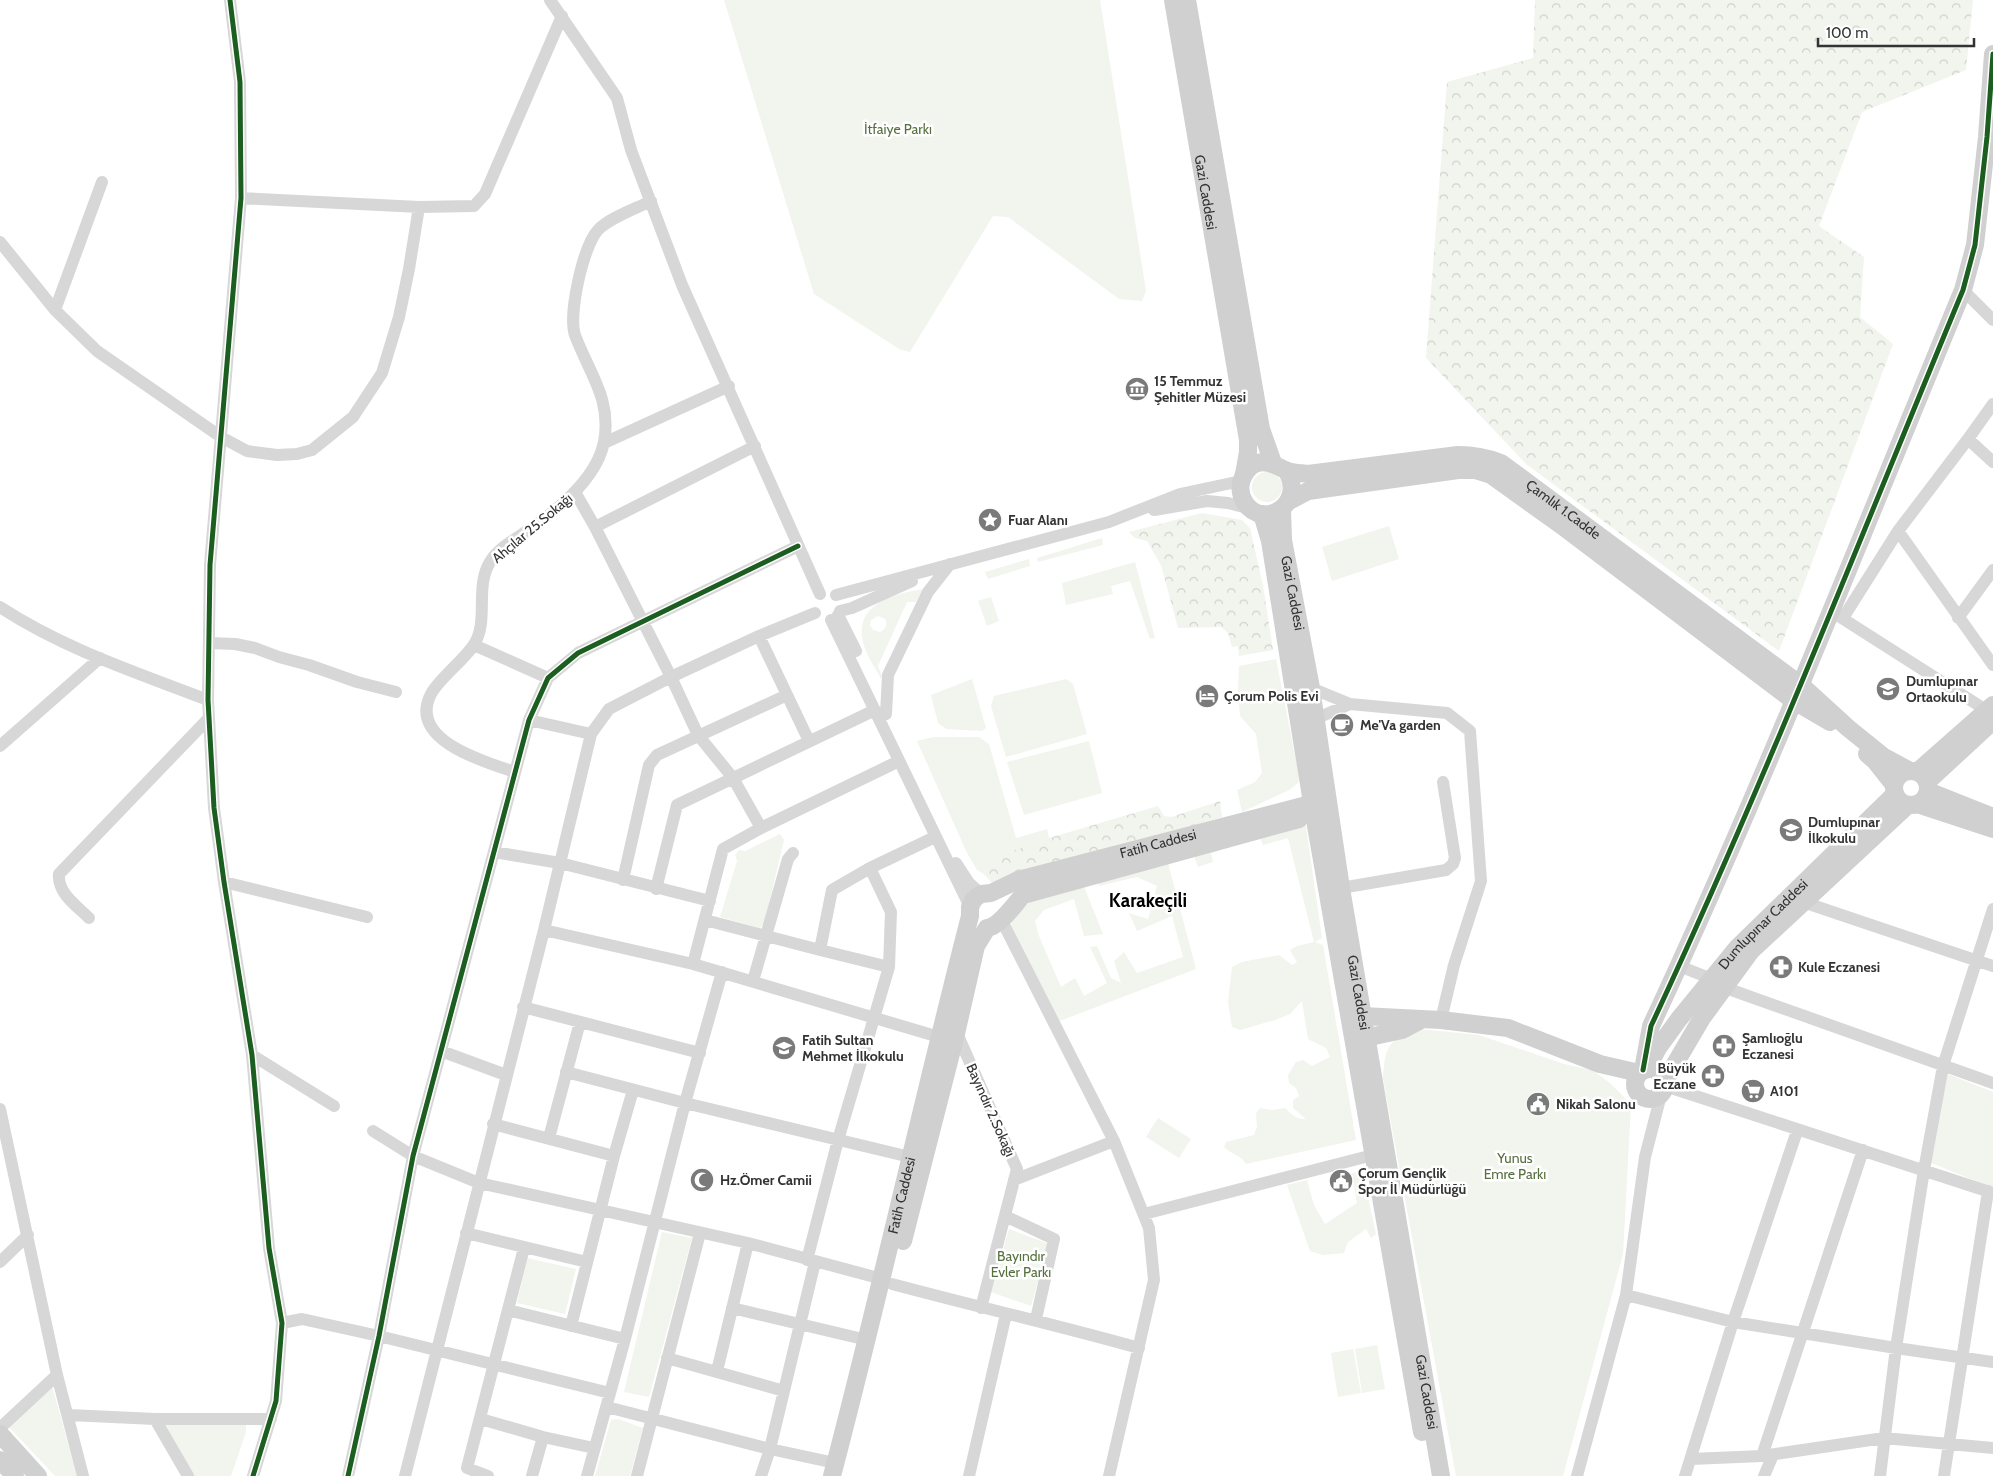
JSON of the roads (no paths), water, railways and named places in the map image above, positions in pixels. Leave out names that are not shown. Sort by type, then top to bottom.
[{"type":"street","points":[[230,0],[240,82],[241,198],[210,565],[208,700],[214,808],[252,1055],[269,1248],[282,1323],[276,1401],[258,1474]]},
{"type":"street","points":[[550,0],[617,98],[631,150],[682,285],[820,594]]},
{"type":"street","name":"Gazi Caddesi","points":[[1173,0],[1248,440],[1248,452],[1243,477]]},
{"type":"street","name":"Gazi Caddesi","points":[[1187,0],[1261,429],[1280,467]]},
{"type":"street","points":[[241,198],[419,207],[474,206],[485,194],[562,16]]},
{"type":"street","points":[[1664,1088],[1656,1098],[1647,1099],[1638,1094],[1652,1026],[1680,966],[1798,693],[1837,614],[1963,290],[1975,245],[1990,138],[1993,54]]},
{"type":"street","points":[[55,310],[102,182]]},
{"type":"street","name":"Ahçılar 25.Sokağı","points":[[515,772],[456,750],[427,721],[426,709],[430,696],[436,687],[474,646],[479,635],[484,578],[490,562],[514,540],[569,500],[598,463],[604,443],[606,419],[603,400],[596,379],[574,333],[573,318],[576,292],[583,263],[597,231],[604,225],[650,201]]},
{"type":"street","points":[[0,242],[55,310],[97,351],[221,437],[247,451],[277,455],[297,454],[312,450],[353,417],[382,373],[399,317],[419,207]]},
{"type":"street","points":[[1963,290],[1993,320]]},
{"type":"street","points":[[604,443],[728,386]]},
{"type":"street","points":[[1837,614],[1993,404]]},
{"type":"street","points":[[1968,439],[1993,462]]},
{"type":"street","points":[[595,527],[755,446]]},
{"type":"street","name":"Çamlık 1.Cadde","points":[[1280,467],[1308,474],[1458,455],[1487,457],[1501,464],[1525,481],[1798,693]]},
{"type":"street","points":[[836,595],[1109,522],[1180,494],[1243,477],[1255,464],[1267,462],[1280,467],[1292,485],[1286,505]]},
{"type":"street","points":[[1124,515],[1207,501],[1228,503],[1269,514],[1308,491],[1458,470],[1475,470],[1491,475],[1848,728],[1884,757],[1912,788],[1993,829]]},
{"type":"street","points":[[1243,477],[1242,496],[1256,512]]},
{"type":"street","points":[[575,492],[595,527],[671,677],[698,735],[732,778],[761,828]]},
{"type":"street","name":"Gazi Caddesi","points":[[1286,505],[1283,540],[1311,688],[1321,807],[1341,888],[1356,1017]]},
{"type":"street","name":"Gazi Caddesi","points":[[1256,512],[1270,541],[1321,807],[1360,1039],[1373,1155],[1429,1476]]},
{"type":"street","points":[[1898,532],[1993,665]]},
{"type":"street","points":[[348,1476],[379,1336],[413,1156],[529,720],[548,678],[578,653],[798,546]]},
{"type":"street","points":[[836,615],[842,606],[840,598],[833,592],[824,592],[816,596],[813,605],[815,613],[822,619],[836,615],[950,564]]},
{"type":"street","points":[[950,564],[928,592],[888,675],[881,712],[899,761],[976,924],[998,921]]},
{"type":"street","points":[[1958,618],[1993,570]]},
{"type":"street","points":[[0,608],[47,634],[100,658],[208,700]]},
{"type":"street","points":[[405,1476],[493,1124],[544,930],[591,734],[609,709],[671,677],[759,636],[815,613]]},
{"type":"street","points":[[1837,614],[1991,712],[1912,788]]},
{"type":"street","points":[[836,615],[958,869],[969,883],[986,893],[999,897],[1004,905],[998,921],[1114,1141],[1144,1214],[1148,1228],[1154,1280],[1110,1476]]},
{"type":"street","points":[[759,636],[810,741]]},
{"type":"street","points":[[209,643],[235,644],[255,648],[356,682],[396,692]]},
{"type":"street","points":[[474,646],[548,678]]},
{"type":"street","points":[[0,746],[100,658]]},
{"type":"street","points":[[1311,688],[1350,704],[1447,713],[1470,732],[1481,881],[1454,965],[1441,1020]]},
{"type":"street","points":[[623,880],[649,765],[657,755],[787,695]]},
{"type":"street","points":[[1315,719],[1350,704]]},
{"type":"street","points":[[656,889],[677,805],[810,741],[881,712]]},
{"type":"street","points":[[89,918],[64,893],[58,882],[59,874],[209,718]]},
{"type":"street","points":[[529,720],[591,734]]},
{"type":"street","points":[[693,964],[723,849],[761,828],[899,761]]},
{"type":"street","points":[[1341,888],[1446,870],[1451,866],[1455,858],[1442,782]]},
{"type":"street","points":[[1912,788],[1993,817]]},
{"type":"street","name":"Dumlupınar Caddesi","points":[[1641,1074],[1664,1041],[1718,983],[1803,902],[1912,788]]},
{"type":"street","name":"Dumlupınar Caddesi","points":[[1664,1088],[1702,1018],[1736,948],[1912,788]]},
{"type":"street","name":"Fatih Caddesi","points":[[836,1472],[867,1340],[887,1281],[910,1157],[974,899],[1018,880],[1321,807]]},
{"type":"street","name":"Fatih Caddesi","points":[[836,1472],[956,1031],[976,946],[1023,895],[1321,807]]},
{"type":"street","points":[[820,950],[832,890],[870,868],[935,837]]},
{"type":"street","points":[[494,852],[560,863],[656,889],[710,901]]},
{"type":"street","points":[[753,981],[788,859],[793,853]]},
{"type":"street","points":[[761,1476],[770,1449],[800,1324],[811,1261],[838,1140],[889,967],[891,912],[870,868]]},
{"type":"street","points":[[224,882],[366,917]]},
{"type":"street","points":[[1803,902],[1993,966]]},
{"type":"street","points":[[1880,1476],[1896,1348],[1924,1170],[1943,1066],[1993,908]]},
{"type":"street","points":[[705,920],[889,967]]},
{"type":"street","points":[[544,930],[693,964],[939,1037]]},
{"type":"street","points":[[1680,966],[1718,983],[1993,1083]]},
{"type":"street","points":[[587,1476],[722,972]]},
{"type":"street","points":[[523,1007],[700,1053]]},
{"type":"street","points":[[1356,1017],[1441,1020],[1508,1028],[1600,1064],[1641,1074],[1657,1070],[1661,1073],[1664,1088],[1645,1157],[1626,1295],[1577,1476]]},
{"type":"street","points":[[1370,1058],[1402,1030],[1419,1020]]},
{"type":"street","points":[[549,1138],[580,1022]]},
{"type":"street","points":[[1360,1039],[1402,1030]]},
{"type":"street","name":"Bayındır 2.Sokağı","points":[[956,1031],[1017,1169],[981,1308]]},
{"type":"street","name":"Gazi Caddesi","points":[[1360,1039],[1370,1058],[1441,1476]]},
{"type":"street","points":[[440,1051],[506,1075]]},
{"type":"street","points":[[252,1055],[334,1106]]},
{"type":"street","points":[[566,1072],[910,1157]]},
{"type":"street","points":[[1664,1088],[1864,1150],[1990,1192],[1961,1357],[1944,1476]]},
{"type":"street","points":[[571,1326],[614,1156],[633,1090]]},
{"type":"street","points":[[0,1109],[57,1375],[83,1476]]},
{"type":"street","points":[[493,1124],[614,1156]]},
{"type":"street","points":[[1685,1476],[1797,1130]]},
{"type":"street","points":[[373,1131],[413,1156],[479,1183],[748,1243],[981,1308],[1036,1319],[1139,1348]]},
{"type":"street","points":[[1014,1180],[1114,1141]]},
{"type":"street","points":[[1764,1476],[1768,1455],[1803,1333],[1864,1150]]},
{"type":"street","points":[[1144,1214],[1373,1155]]},
{"type":"street","points":[[1005,1216],[1054,1239],[1036,1319]]},
{"type":"street","points":[[466,1233],[587,1262]]},
{"type":"street","points":[[638,1476],[700,1233]]},
{"type":"street","points":[[0,1262],[28,1235]]},
{"type":"street","points":[[717,1371],[748,1243]]},
{"type":"street","points":[[488,1476],[467,1468],[524,1248]]},
{"type":"street","points":[[1626,1295],[1734,1322],[1993,1362]]},
{"type":"street","points":[[732,1308],[867,1340]]},
{"type":"street","points":[[508,1310],[625,1339]]},
{"type":"street","points":[[969,1476],[1006,1314]]},
{"type":"street","points":[[282,1323],[302,1319],[610,1393]]},
{"type":"street","points":[[667,1358],[784,1390]]},
{"type":"street","points":[[0,1428],[57,1375]]},
{"type":"street","points":[[607,1407],[770,1449],[836,1472]]},
{"type":"street","points":[[69,1416],[155,1419],[271,1419]]},
{"type":"street","points":[[155,1419],[188,1476]]},
{"type":"street","points":[[481,1419],[543,1437],[594,1448]]},
{"type":"street","points":[[0,1434],[38,1476]]},
{"type":"street","points":[[532,1476],[543,1437]]},
{"type":"street","points":[[1691,1459],[1768,1455],[1884,1438],[1993,1448]]},
{"type":"street","points":[[0,1460],[15,1476]]},
{"type":"place","name":"15 Temmuz Şehitler Müzesi","points":[[1137,389]]},
{"type":"place","name":"Fuar Alanı","points":[[990,520]]},
{"type":"place","name":"Dumlupınar Ortaokulu","points":[[1888,689]]},
{"type":"place","name":"Çorum Polis Evi","points":[[1207,696]]},
{"type":"place","name":"Me'Va garden","points":[[1342,725]]},
{"type":"place","name":"Dumlupınar İlkokulu","points":[[1791,830]]},
{"type":"place","name":"Kule Eczanesi","points":[[1781,967]]},
{"type":"place","name":"Şamlıoğlu Eczanesi","points":[[1724,1046]]},
{"type":"place","name":"Fatih Sultan Mehmet İlkokulu","points":[[784,1048]]},
{"type":"place","name":"Büyük Eczane","points":[[1713,1076]]},
{"type":"place","name":"A101","points":[[1753,1091]]},
{"type":"place","name":"Nikah Salonu","points":[[1538,1104]]},
{"type":"place","name":"Hz.Ömer Camii","points":[[702,1180]]},
{"type":"place","name":"Çorum Gençlik Spor İl Müdürlüğü","points":[[1341,1181]]},
{"type":"district","name":"Karakeçili","points":[[1148,900]]},
{"type":"park label","name":"İtfaiye Parkı","points":[[898,129]]},
{"type":"park label","name":"Yunus Emre Parkı","points":[[1515,1166]]},
{"type":"park label","name":"Bayındır Evler Parkı","points":[[1021,1264]]}]
